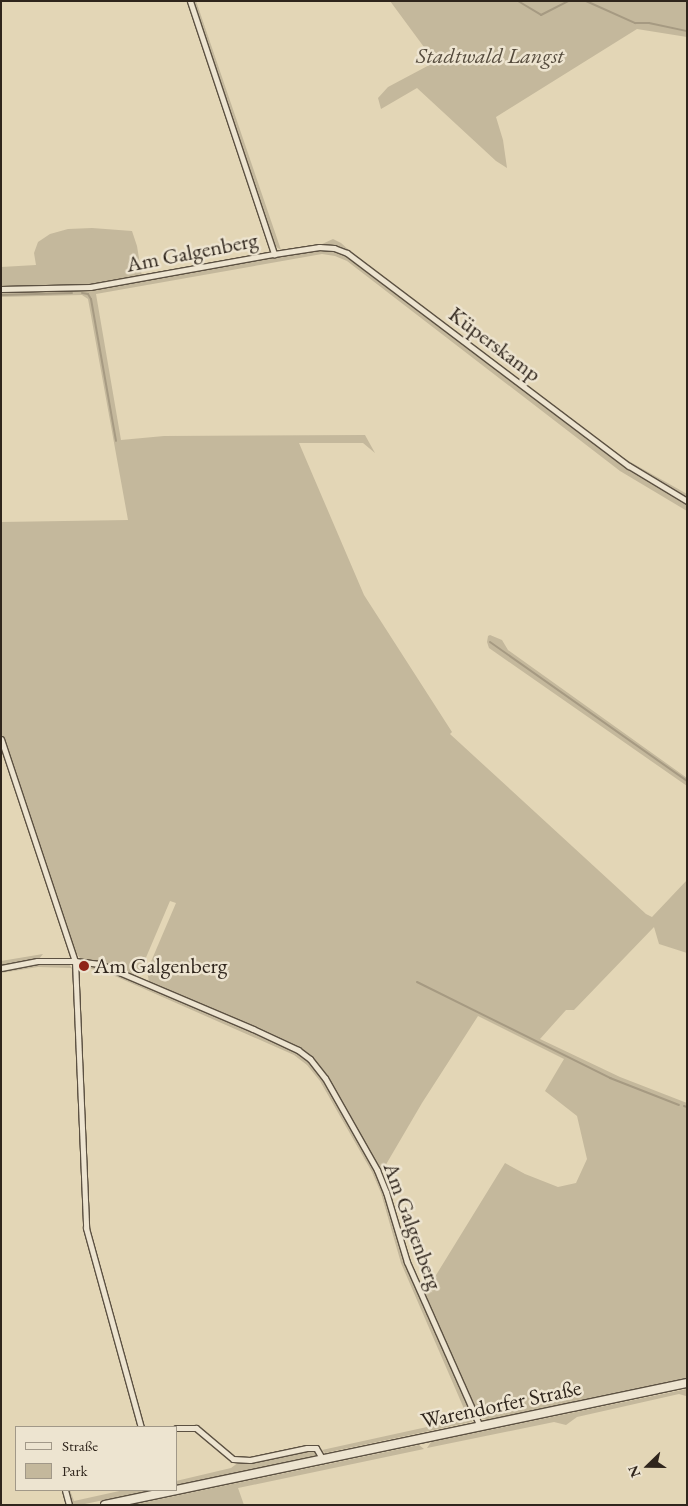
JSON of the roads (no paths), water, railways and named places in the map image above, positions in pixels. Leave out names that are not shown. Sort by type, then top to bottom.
[{"type":"main road","name":"Warendorfer Straße","points":[[178,1490],[687,1383]]},
{"type":"main road","name":"Warendorfer Straße","points":[[105,1505],[173,1491]]},
{"type":"street","name":"Am Galgenberg","points":[[1,289],[90,287],[274,254],[190,1]]},
{"type":"street","name":"Küperskamp","points":[[274,254],[319,247],[334,248],[348,253],[629,466],[687,501]]},
{"type":"street","points":[[1,739],[75,961],[86,1228],[141,1426]]},
{"type":"street","name":"Am Galgenberg","points":[[1,968],[37,961],[75,961],[100,964],[298,1050],[310,1060],[325,1078],[377,1170],[386,1192],[407,1262],[480,1426]]},
{"type":"street","points":[[178,1428],[196,1428],[233,1458],[250,1460],[307,1448],[316,1448],[322,1460]]},
{"type":"street","points":[[65,1491],[69,1505]]},
{"type":"waterway","points":[[518,1],[541,15],[569,1]]},
{"type":"waterway","points":[[586,1],[635,23],[649,23],[687,31]]},
{"type":"waterway","points":[[1,295],[72,293]]},
{"type":"waterway","points":[[82,293],[88,294],[91,299],[116,441]]},
{"type":"waterway","points":[[490,642],[687,781]]},
{"type":"waterway","points":[[417,982],[610,1078],[679,1105]]},
{"type":"place","name":"Am Galgenberg","points":[[84,966]]},
{"type":"park label","name":"Stadtwald Langst","points":[[490,56]]}]
